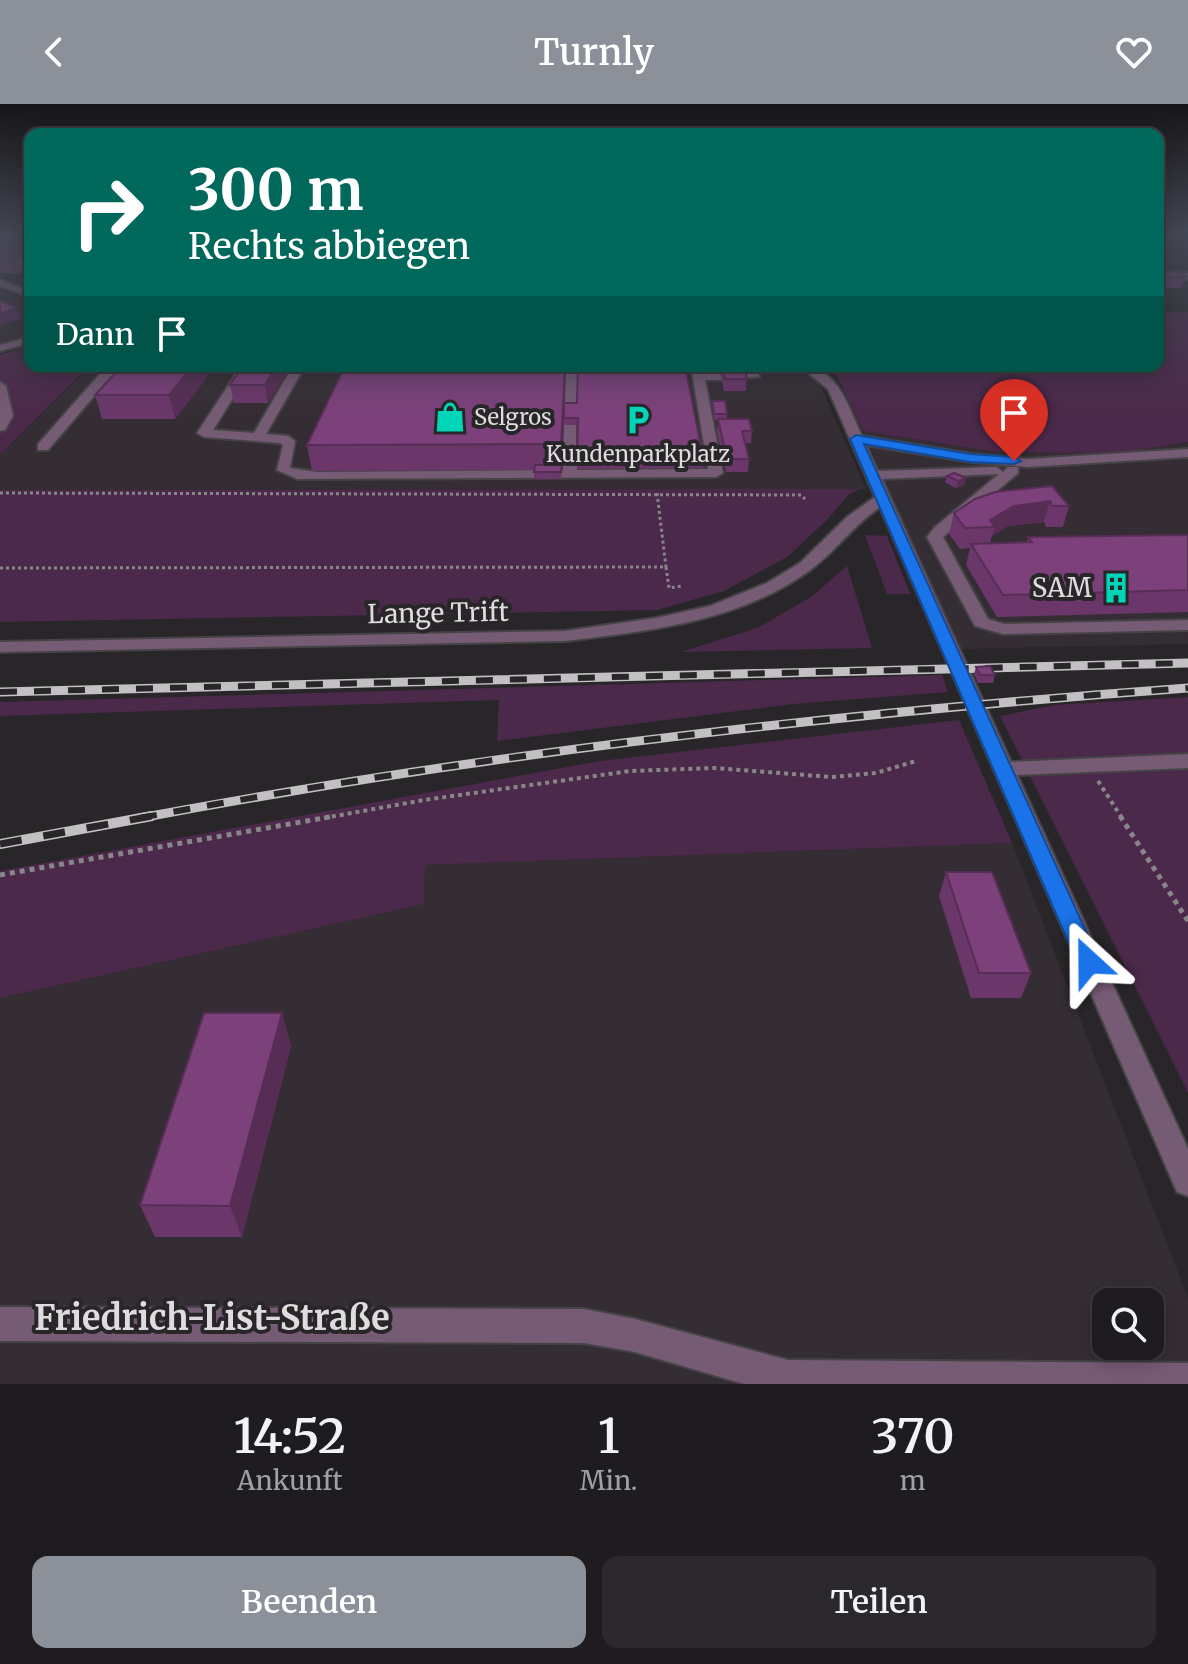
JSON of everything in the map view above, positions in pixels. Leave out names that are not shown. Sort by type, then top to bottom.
[{"type":"street","points":[[0,348],[24,342]]},
{"type":"street","points":[[43,447],[103,378],[114,372]]},
{"type":"street","points":[[243,372],[204,433],[213,436],[259,435],[288,442],[283,469],[299,475],[716,473],[698,372]]},
{"type":"street","points":[[259,435],[296,372]]},
{"type":"street","points":[[571,409],[572,372]]},
{"type":"street","points":[[703,372],[719,375]]},
{"type":"street","points":[[814,372],[832,384],[1188,1182]]},
{"type":"street","points":[[0,386],[7,416],[0,427]]},
{"type":"street","points":[[570,425],[570,474]]},
{"type":"street","points":[[856,439],[970,458],[1028,463],[1188,453]]},
{"type":"street","points":[[872,475],[1188,467]]},
{"type":"street","points":[[1013,470],[935,537],[981,622],[1003,629],[1188,625]]},
{"type":"street","name":"Lange Trift","points":[[0,647],[565,636],[630,628],[732,605],[770,589],[800,571],[827,548],[847,525],[882,499]]},
{"type":"street","points":[[1003,769],[1188,761]]},
{"type":"street","points":[[0,1324],[584,1326],[614,1331],[788,1377],[1188,1380]]},
{"type":"path","points":[[0,493],[657,493],[801,495],[805,499]]},
{"type":"path","points":[[657,493],[669,588],[683,586]]},
{"type":"path","points":[[0,568],[666,567]]},
{"type":"path","points":[[0,875],[424,800],[630,771],[714,768],[832,777],[876,773],[916,761]]},
{"type":"path","points":[[1088,765],[1188,921]]},
{"type":"shaded area","points":[[0,295],[12,295],[24,300],[24,337],[0,344]]},
{"type":"shaded area","points":[[1164,312],[1188,312],[1188,442],[1120,453],[997,452],[863,431],[835,372],[1164,372]]},
{"type":"shaded area","points":[[24,348],[24,372],[83,372],[0,455],[0,355]]},
{"type":"shaded area","points":[[84,372],[802,372],[820,385],[866,489],[0,490],[0,455]]},
{"type":"shaded area","points":[[863,431],[997,452],[1120,452],[1188,442],[1188,644],[960,649]]},
{"type":"shaded area","points":[[860,489],[848,495],[828,519],[787,557],[724,591],[657,610],[0,622],[0,490]]},
{"type":"shaded area","points":[[865,535],[887,536],[910,594],[887,594]]},
{"type":"shaded area","points":[[847,566],[872,648],[681,652],[757,628],[811,597]]},
{"type":"shaded area","points":[[942,675],[948,692],[793,704],[497,741],[499,700],[0,716],[0,702]]},
{"type":"shaded area","points":[[1188,697],[1188,1093],[1000,716],[1055,705]]},
{"type":"shaded area","points":[[959,720],[1012,843],[425,865],[424,904],[0,998],[0,871],[600,761]]},
{"type":"shaded area","points":[[1012,843],[1188,1298],[1188,1384],[0,1384],[0,998],[423,904],[425,865]]},
{"type":"building","points":[[0,301],[17,308],[0,313]]},
{"type":"building","points":[[116,372],[187,372],[169,395],[95,395]]},
{"type":"building","points":[[239,372],[273,372],[265,385],[230,385]]},
{"type":"building","name":"Selgros","points":[[342,372],[565,372],[561,444],[307,445]]},
{"type":"building","name":"Kundenparkplatz","points":[[578,372],[686,372],[704,462],[577,462],[578,418],[564,418],[564,403],[577,403]]},
{"type":"building","points":[[723,372],[745,372],[747,379],[725,379]]},
{"type":"building","points":[[712,401],[725,401],[727,414],[714,414]]},
{"type":"building","points":[[718,419],[749,419],[752,431],[742,431],[749,459],[727,459]]},
{"type":"building","points":[[535,465],[562,465],[561,472],[534,472]]},
{"type":"building","points":[[954,473],[966,478],[958,481],[947,476]]},
{"type":"building","points":[[1052,486],[1069,506],[1052,506],[1050,501],[1014,506],[990,520],[995,527],[965,528],[954,513],[975,499],[995,492]]},
{"type":"building","points":[[1188,535],[1188,590],[1003,595],[971,544],[1032,542],[1028,537]]},
{"type":"building","points":[[990,666],[995,675],[980,675],[976,667]]},
{"type":"building","points":[[946,872],[992,872],[1031,973],[979,973]]},
{"type":"building","points":[[204,1013],[282,1013],[230,1206],[140,1205]]},
{"type":"railway","points":[[0,692],[1188,663]]},
{"type":"railway","points":[[140,818],[401,774],[662,738],[925,710],[1188,688]]},
{"type":"railway","points":[[0,844],[152,816]]},
{"type":"place","name":"Selgros","points":[[450,417]]},
{"type":"place","name":"Kundenparkplatz","points":[[638,420]]},
{"type":"place","name":"SAM","points":[[1116,588]]},
{"type":"district","name":"Friedrich-List-Straße","points":[[212,1318]]},
{"type":"route","points":[[1014,461],[970,458],[856,439],[1089,962]]}]
